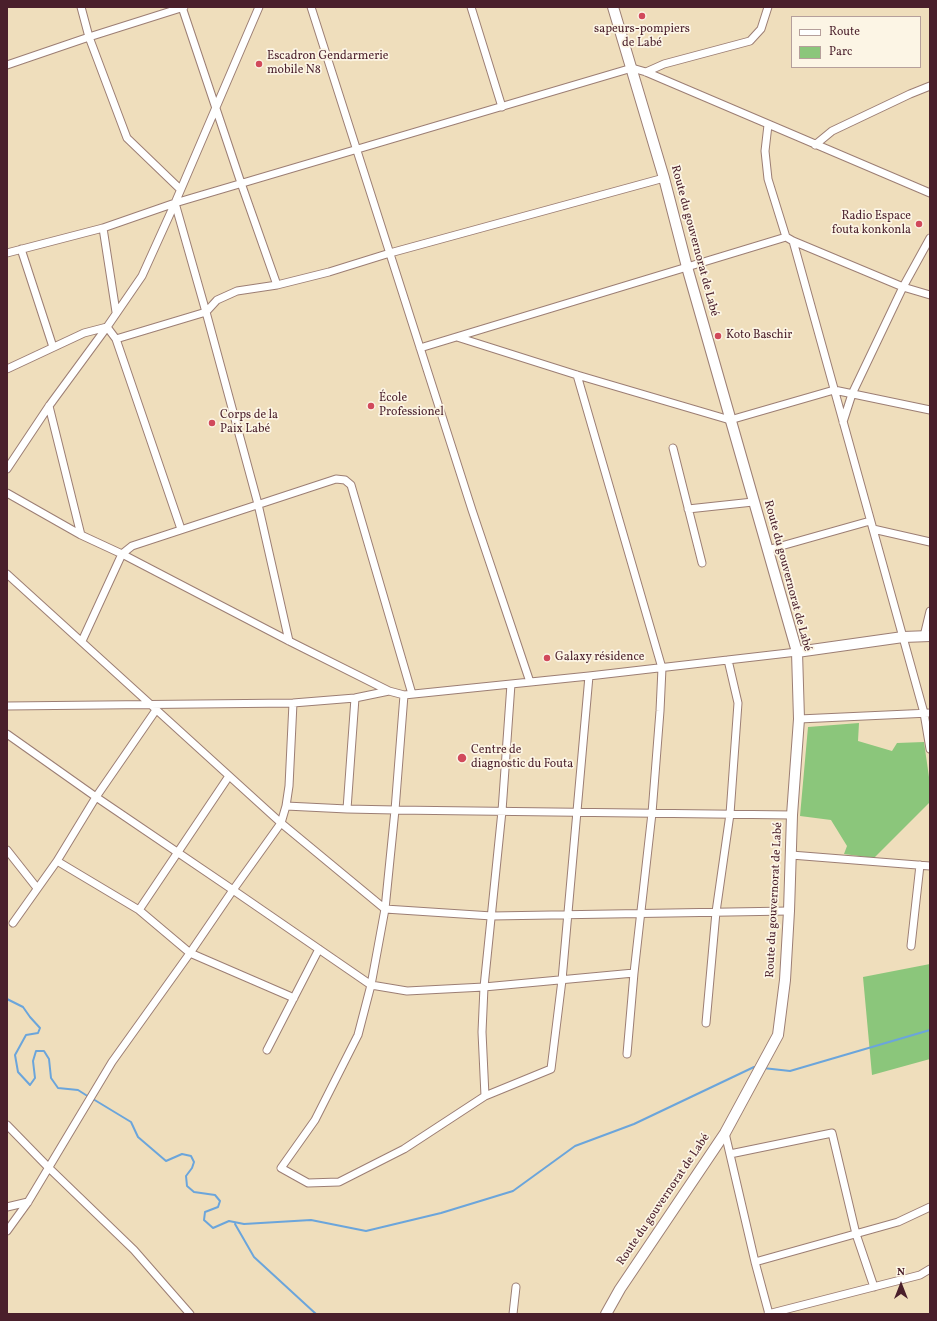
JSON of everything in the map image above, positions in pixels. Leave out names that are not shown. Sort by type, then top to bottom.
[{"type":"street","points":[[81,7],[89,37],[127,138],[180,189]]},
{"type":"street","points":[[7,66],[89,37],[183,7],[241,183],[277,285]]},
{"type":"street","points":[[7,468],[49,406],[142,276],[259,7]]},
{"type":"street","points":[[311,7],[469,503],[530,682]]},
{"type":"street","points":[[471,7],[502,107]]},
{"type":"street","name":"Route du gouvernorat de Labé","points":[[606,1314],[620,1289],[726,1133],[778,1035],[785,980],[792,815],[799,719],[797,652],[687,267],[664,178],[613,7]]},
{"type":"street","points":[[646,72],[664,64],[750,41],[761,29],[768,7]]},
{"type":"street","points":[[7,254],[102,228],[175,203],[241,183],[632,68],[646,72],[930,193]]},
{"type":"street","points":[[815,145],[832,131],[930,86]]},
{"type":"street","points":[[768,125],[765,151],[768,179],[786,237],[903,287],[930,295]]},
{"type":"street","points":[[116,339],[206,312],[218,300],[237,291],[277,285],[328,272],[664,178]]},
{"type":"street","points":[[175,203],[258,504],[289,641]]},
{"type":"street","points":[[102,228],[116,312]]},
{"type":"street","points":[[420,348],[786,237]]},
{"type":"street","points":[[843,422],[852,394],[903,287],[930,238]]},
{"type":"street","points":[[793,241],[902,637],[927,713],[930,749]]},
{"type":"street","points":[[21,249],[53,347]]},
{"type":"street","points":[[7,368],[84,332],[106,327]]},
{"type":"street","points":[[106,327],[116,339],[181,529]]},
{"type":"street","points":[[457,337],[577,375],[730,420],[834,390],[930,410]]},
{"type":"street","points":[[577,375],[662,668],[652,813],[634,973],[627,1054]]},
{"type":"street","points":[[49,406],[81,535]]},
{"type":"street","points":[[673,448],[702,563]]},
{"type":"street","points":[[82,641],[122,554],[132,546],[336,479],[344,480],[351,485],[412,694]]},
{"type":"street","points":[[7,493],[81,535],[122,554],[289,641],[389,691],[404,695],[662,668],[797,652],[902,637],[927,636],[930,611]]},
{"type":"street","points":[[688,510],[753,502]]},
{"type":"street","points":[[767,550],[870,521]]},
{"type":"street","points":[[872,529],[930,542]]},
{"type":"street","points":[[7,574],[281,823],[385,909],[492,916],[789,911]]},
{"type":"street","points":[[706,1023],[716,912],[730,814],[738,703],[728,660]]},
{"type":"street","points":[[404,695],[395,810],[385,909],[371,985],[358,1035],[315,1120],[281,1168],[308,1183],[339,1182],[404,1148],[484,1096],[551,1069],[562,980],[589,676]]},
{"type":"street","points":[[484,1096],[482,1032],[484,987],[502,811],[511,684]]},
{"type":"street","points":[[7,706],[154,707],[293,703],[355,698],[389,691]]},
{"type":"street","points":[[346,809],[355,698]]},
{"type":"street","points":[[7,1231],[28,1202],[112,1062],[281,823],[286,806],[289,786],[293,703]]},
{"type":"street","points":[[13,923],[57,861],[154,707]]},
{"type":"street","points":[[799,719],[927,713]]},
{"type":"street","points":[[7,734],[96,797],[371,985],[407,991],[484,987],[634,973]]},
{"type":"street","points":[[138,910],[229,776]]},
{"type":"street","points":[[286,806],[395,810],[792,815]]},
{"type":"street","points":[[7,850],[37,888]]},
{"type":"street","points":[[791,855],[930,866]]},
{"type":"street","points":[[57,861],[138,910],[190,953],[294,998]]},
{"type":"street","points":[[911,946],[920,866]]},
{"type":"street","points":[[267,1050],[319,949]]},
{"type":"street","points":[[7,1125],[134,1250],[190,1314]]},
{"type":"street","points":[[726,1133],[755,1262],[769,1314],[920,1275],[930,1269]]},
{"type":"street","points":[[730,1154],[832,1134],[856,1234],[874,1287]]},
{"type":"street","points":[[7,1207],[28,1202]]},
{"type":"street","points":[[755,1262],[898,1222],[930,1207]]},
{"type":"street","points":[[513,1314],[516,1287]]},
{"type":"green space","points":[[859,723],[858,741],[892,751],[897,743],[924,742],[930,784],[930,802],[874,858],[844,854],[847,846],[831,820],[800,816],[808,727]]},
{"type":"green space","points":[[930,964],[930,1059],[872,1075],[863,977]]},
{"type":"waterway","points":[[7,999],[23,1007],[40,1028],[38,1033],[26,1035],[15,1055],[18,1072],[30,1085],[35,1078],[33,1061],[36,1051],[44,1051],[49,1059],[51,1078],[58,1088],[78,1090],[89,1097]]},
{"type":"waterway","points":[[763,1068],[790,1071],[930,1030]]},
{"type":"waterway","points":[[93,1099],[131,1122],[138,1137],[166,1161],[182,1154],[191,1156],[194,1162],[192,1168],[186,1176],[187,1186],[194,1192],[215,1195],[220,1201],[218,1207],[205,1212],[204,1220],[213,1228],[229,1221],[244,1224],[311,1220],[366,1231],[441,1213],[513,1191],[575,1146],[634,1124],[754,1067],[757,1067]]},
{"type":"waterway","points":[[235,1224],[254,1257],[316,1314]]},
{"type":"place","name":"sapeurs-pompiers de Labé","points":[[642,16]]},
{"type":"place","name":"Escadron Gendarmerie mobile N8","points":[[259,64]]},
{"type":"place","name":"Radio Espace fouta konkonla","points":[[919,224]]},
{"type":"place","name":"Koto Baschir","points":[[718,336]]},
{"type":"place","name":"École Professionel","points":[[371,406]]},
{"type":"place","name":"Corps de la Paix Labé","points":[[212,423]]},
{"type":"place","name":"Galaxy résidence","points":[[547,658]]},
{"type":"place","name":"Centre de diagnostic du Fouta","points":[[462,758]]}]
